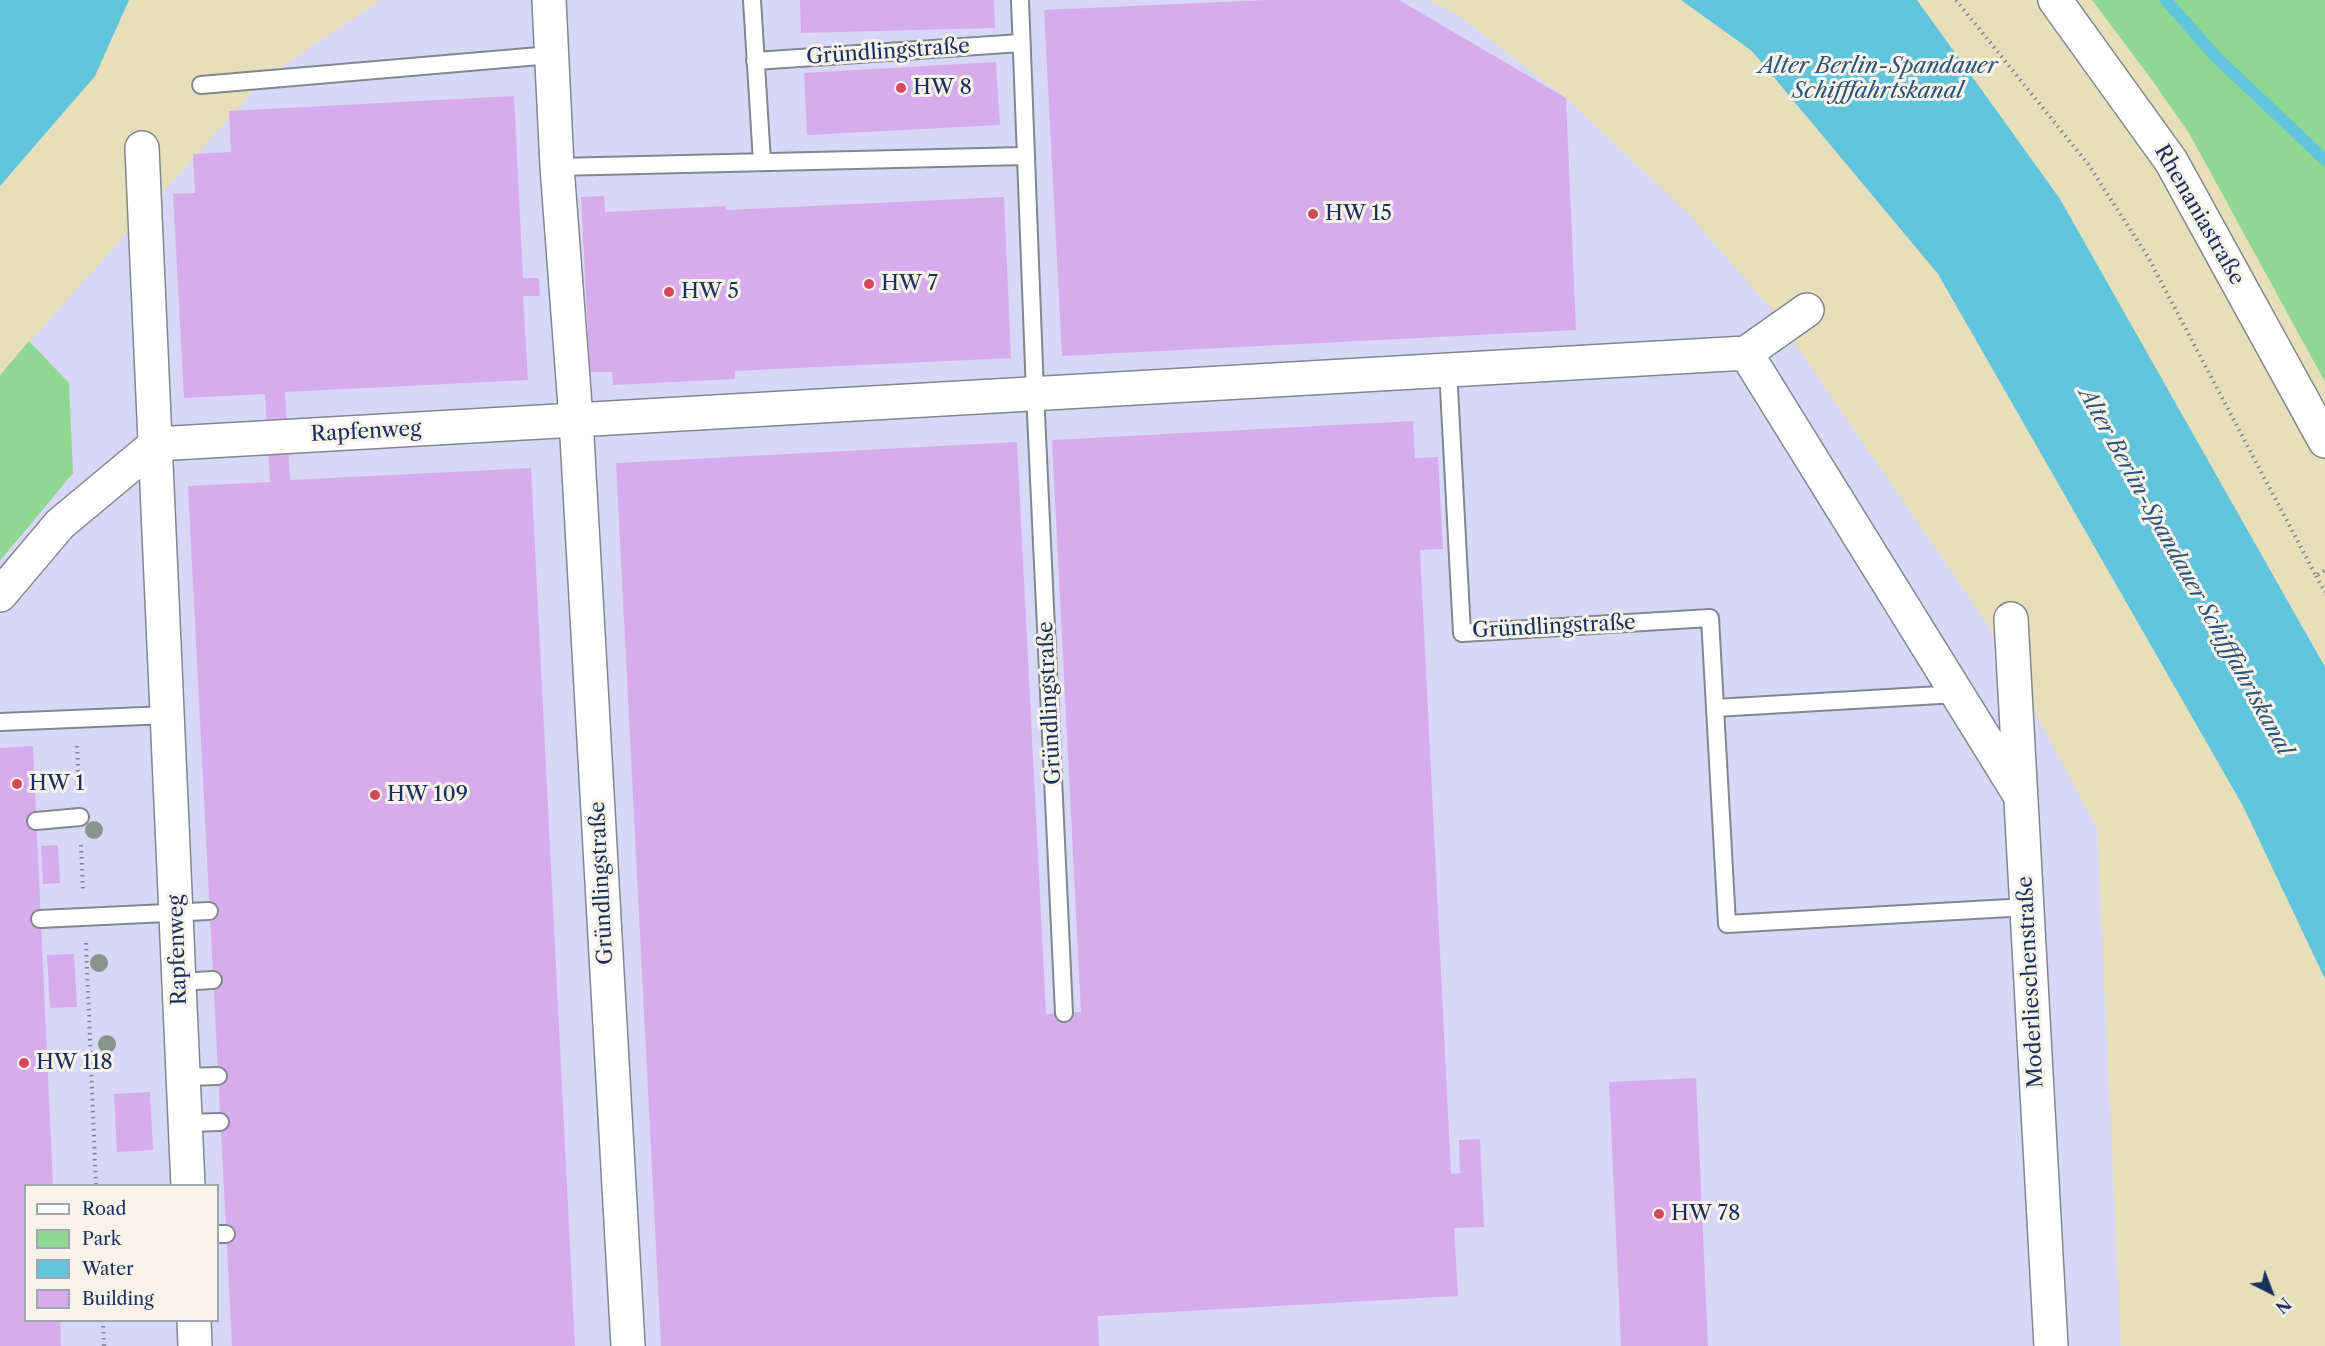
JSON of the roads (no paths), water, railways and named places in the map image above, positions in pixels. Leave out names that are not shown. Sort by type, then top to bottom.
[{"type":"street","name":"Gründlingstraße","points":[[549,0],[557,167],[576,419],[628,1346]]},
{"type":"street","name":"Rhenaniastraße","points":[[2055,0],[2171,161],[2325,441]]},
{"type":"street","name":"Rapfenweg","points":[[142,148],[188,1184]]},
{"type":"street","points":[[576,419],[1746,352],[1806,310]]},
{"type":"street","points":[[1746,352],[2020,796]]},
{"type":"street","name":"Rapfenweg","points":[[156,444],[576,419]]},
{"type":"street","points":[[0,595],[60,524],[156,444]]},
{"type":"street","name":"Moderlieschenstraße","points":[[2011,619],[2051,1346]]},
{"type":"street","points":[[194,1322],[195,1346]]},
{"type":"lane","points":[[752,0],[762,162]]},
{"type":"lane","name":"Gründlingstraße","points":[[1020,0],[1035,393],[1064,1013]]},
{"type":"lane","name":"Gründlingstraße","points":[[755,61],[1021,43]]},
{"type":"lane","points":[[201,85],[551,55]]},
{"type":"lane","points":[[557,167],[1025,156]]},
{"type":"lane","name":"Gründlingstraße","points":[[1448,369],[1462,633],[1710,618],[1727,924],[2027,906]]},
{"type":"lane","points":[[1715,708],[1958,694]]},
{"type":"lane","points":[[0,722],[168,715]]},
{"type":"lane","points":[[36,821],[80,817]]},
{"type":"lane","points":[[40,919],[210,911]]},
{"type":"lane","points":[[179,982],[213,980]]},
{"type":"lane","points":[[184,1077],[218,1076]]},
{"type":"lane","points":[[186,1124],[220,1122]]},
{"type":"water","points":[[0,0],[129,0],[95,76],[0,186]]},
{"type":"water","name":"Alter Berlin-Spandauer Schifffahrtskanal","points":[[1681,0],[1917,0],[2060,199],[2325,667],[2325,979],[2243,806],[1938,274],[1752,51]]},
{"type":"waterway","points":[[2166,0],[2215,56],[2325,160]]},
{"type":"place","name":"HW 8","points":[[901,88]]},
{"type":"place","name":"HW 15","points":[[1313,214]]},
{"type":"place","name":"HW 7","points":[[869,284]]},
{"type":"place","name":"HW 5","points":[[669,292]]},
{"type":"place","name":"HW 1","points":[[17,784]]},
{"type":"place","name":"HW 109","points":[[375,795]]},
{"type":"place","name":"HW 118","points":[[24,1063]]},
{"type":"place","name":"HW 78","points":[[1659,1214]]}]
